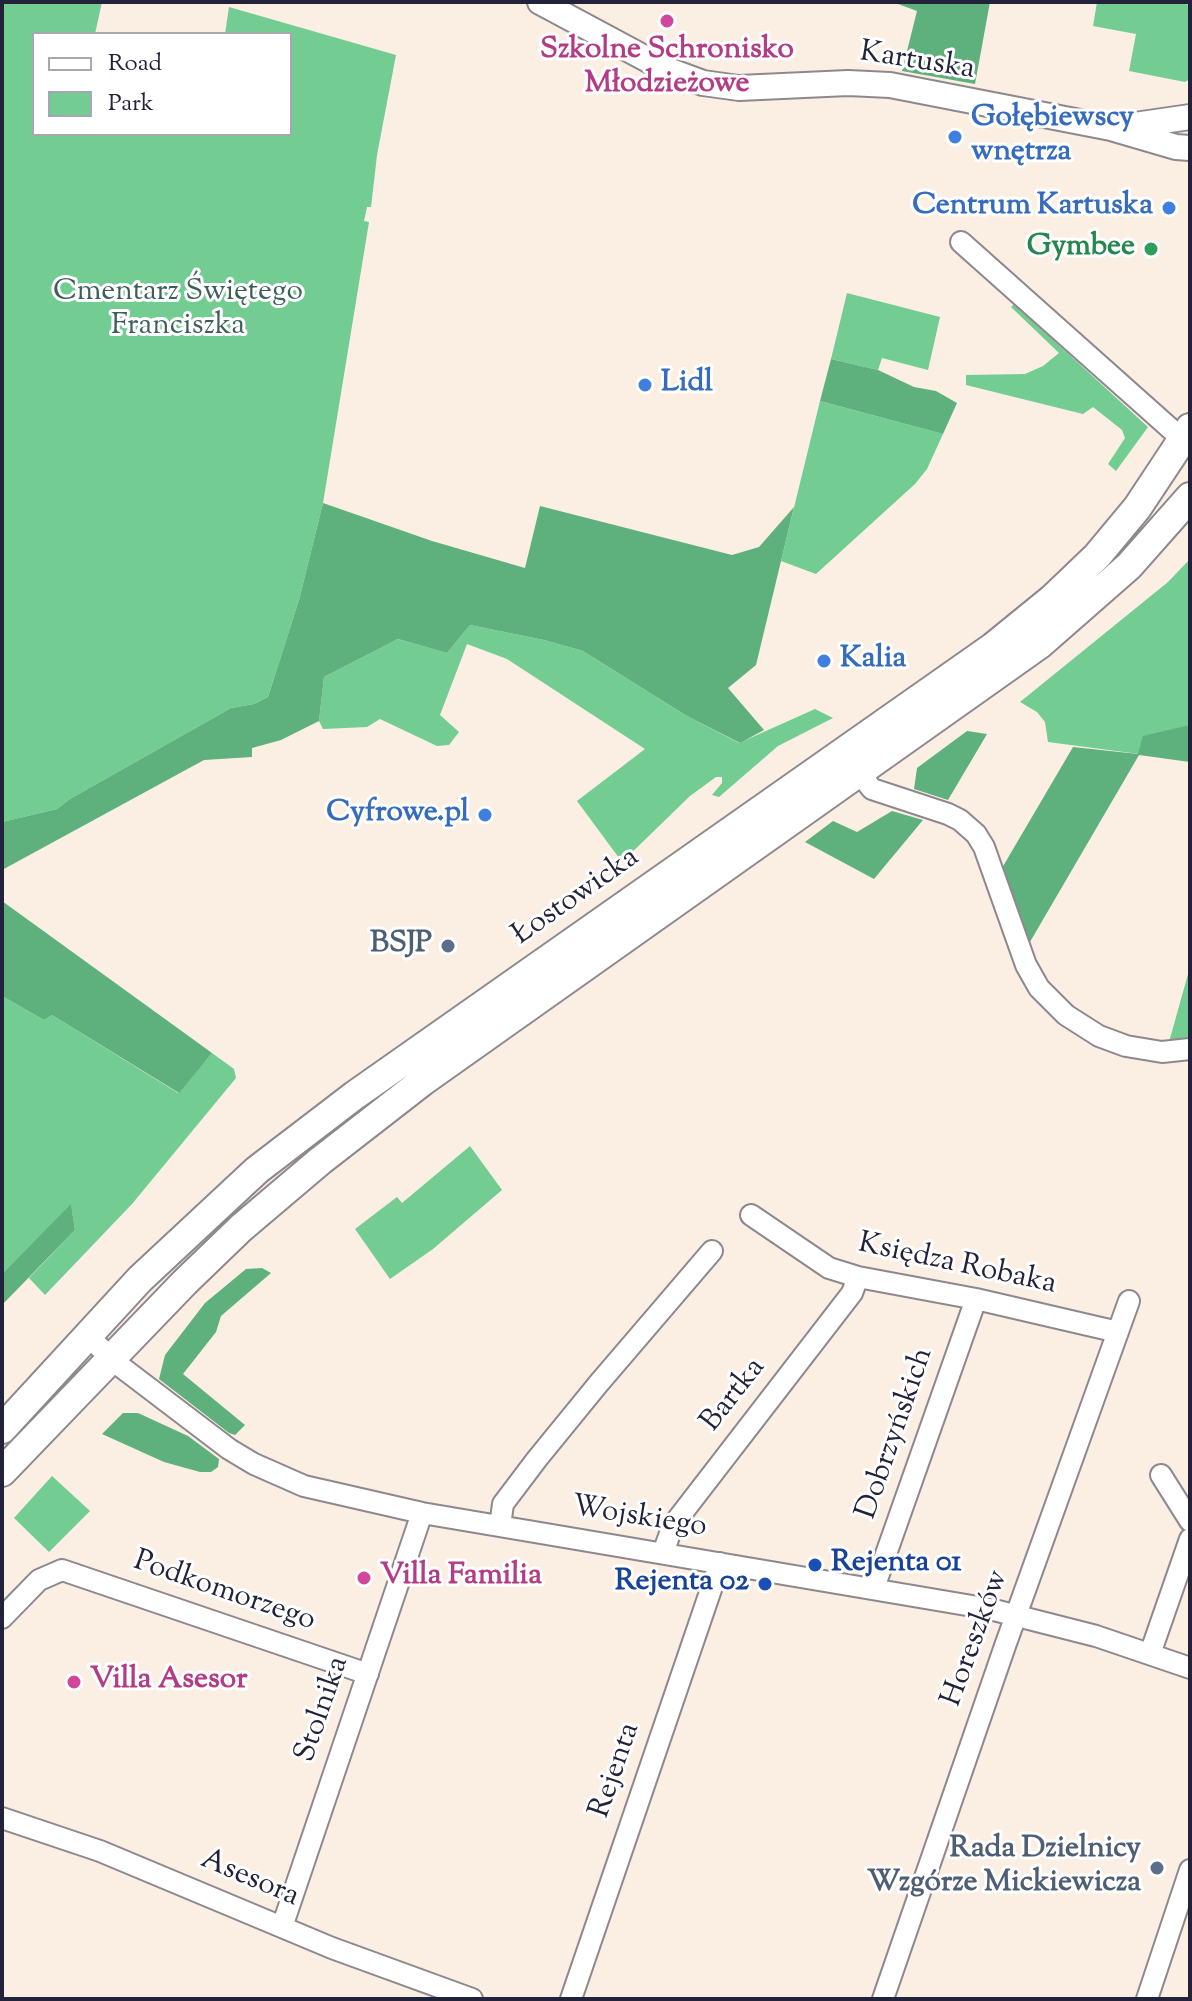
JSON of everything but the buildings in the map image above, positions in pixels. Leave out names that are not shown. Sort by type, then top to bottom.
[{"type":"main road","name":"Łostowicka","points":[[2,1429],[140,1279],[257,1170],[355,1095],[993,647],[1052,599],[1097,556],[1188,438]]},
{"type":"main road","name":"Łostowicka","points":[[2,1472],[110,1357],[241,1228],[423,1081],[1040,644],[1129,566],[1190,497]]},
{"type":"street","name":"Kartuska","points":[[540,2],[665,69],[703,83],[739,88],[848,83],[890,85],[1111,128],[1190,148]]},
{"type":"street","name":"Kartuska","points":[[1111,128],[1190,117]]},
{"type":"street","points":[[961,242],[1188,438]]},
{"type":"street","points":[[860,741],[864,779],[872,789],[948,814],[976,834],[984,847],[1026,965],[1039,988],[1066,1015],[1099,1036],[1126,1046],[1162,1052],[1190,1049]]},
{"type":"street","name":"Księdza Robaka","points":[[751,1215],[829,1268],[858,1277],[976,1299],[1118,1332]]},
{"type":"street","points":[[500,1526],[503,1504],[537,1459],[712,1251]]},
{"type":"street","name":"Bartka","points":[[663,1553],[673,1525],[852,1293],[858,1277]]},
{"type":"street","name":"Dobrzyńskich","points":[[874,1588],[976,1299]]},
{"type":"street","name":"Horeszków","points":[[883,1999],[1129,1301]]},
{"type":"street","name":"Wojskiego","points":[[87,1335],[196,1426],[254,1464],[315,1489],[422,1513],[1018,1615],[1096,1636],[1190,1668]]},
{"type":"street","points":[[1161,1475],[1190,1521]]},
{"type":"street","name":"Stolnika","points":[[282,1927],[422,1513]]},
{"type":"street","points":[[1150,1654],[1190,1539]]},
{"type":"street","name":"Rejenta","points":[[571,1999],[720,1563]]},
{"type":"street","name":"Podkomorzego","points":[[2,1618],[39,1580],[62,1570],[368,1674]]},
{"type":"street","name":"Asesora","points":[[2,1818],[100,1851],[282,1927],[472,1999]]},
{"type":"street","points":[[1147,1999],[1190,1870]]},
{"type":"green space","name":"Cmentarz Świętego Franciszka","points":[[2,2],[102,2],[95,32],[32,32],[32,136],[292,136],[292,32],[225,32],[229,7],[396,55],[377,155],[371,207],[367,207],[364,221],[369,222],[323,503],[299,600],[268,697],[254,704],[231,708],[57,809],[2,822]]},
{"type":"green space","points":[[898,2],[990,2],[975,84],[902,71],[917,11]]},
{"type":"green space","points":[[1097,2],[1175,2],[1190,5],[1190,79],[1185,82],[1129,71],[1136,34],[1093,26]]},
{"type":"green space","points":[[847,293],[940,317],[928,370],[882,358],[878,370],[831,359]]},
{"type":"green space","points":[[1014,304],[1148,427],[1116,471],[1108,464],[1125,438],[1122,430],[1093,407],[1083,414],[966,385],[966,375],[1025,374],[1043,366],[1059,353],[1011,307]]},
{"type":"green space","points":[[831,359],[878,370],[914,387],[936,391],[957,403],[943,434],[820,401]]},
{"type":"green space","points":[[820,401],[943,434],[927,469],[915,484],[816,574],[781,561]]},
{"type":"green space","points":[[323,503],[432,541],[525,568],[540,506],[732,555],[759,547],[794,507],[756,665],[728,688],[764,730],[740,743],[687,716],[583,651],[470,625],[447,653],[398,639],[324,677],[319,721],[281,740],[252,748],[252,757],[204,760],[2,870],[2,822],[57,809],[231,708],[254,704],[268,697],[299,600]]},
{"type":"green space","points":[[1190,559],[1190,725],[1139,754],[1048,742],[1045,722],[1037,712],[1020,702],[1168,582]]},
{"type":"green space","points":[[470,625],[583,651],[687,716],[739,743],[815,709],[833,718],[778,746],[719,797],[712,795],[722,783],[722,777],[716,777],[690,796],[622,862],[577,801],[645,749],[507,659],[467,644],[440,715],[459,732],[449,745],[437,746],[380,719],[367,727],[323,729],[319,721],[324,677],[398,639],[447,653]]},
{"type":"green space","points":[[1190,725],[1190,762],[1139,755],[1027,947],[1002,868],[1073,747],[1138,754],[1143,736]]},
{"type":"green space","points":[[967,731],[987,734],[948,800],[914,789],[917,768]]},
{"type":"green space","points":[[892,811],[923,820],[874,879],[805,842],[833,821],[857,832]]},
{"type":"green space","points":[[2,901],[212,1053],[179,1093],[52,1015],[44,1020],[2,996]]},
{"type":"green space","points":[[1190,967],[1190,1040],[1169,1042]]},
{"type":"green space","points":[[2,996],[44,1020],[52,1015],[178,1093],[212,1053],[234,1069],[236,1078],[132,1204],[45,1295],[29,1278],[75,1230],[71,1205],[2,1274]]},
{"type":"green space","points":[[470,1146],[502,1190],[433,1249],[390,1279],[355,1229],[397,1197],[402,1203]]},
{"type":"green space","points":[[71,1204],[75,1230],[2,1305],[2,1274]]},
{"type":"green space","points":[[262,1268],[271,1273],[221,1316],[216,1332],[183,1374],[245,1425],[235,1435],[159,1379],[165,1355],[205,1303],[246,1269]]},
{"type":"green space","points":[[123,1413],[138,1413],[188,1436],[219,1459],[218,1467],[211,1472],[200,1472],[164,1462],[102,1434]]},
{"type":"green space","points":[[52,1476],[90,1511],[49,1552],[14,1518]]},
{"type":"place","name":"Szkolne Schronisko Młodzieżowe","points":[[667,21]]},
{"type":"place","name":"Gołębiewscy wnętrza","points":[[955,137]]},
{"type":"place","name":"Centrum Kartuska","points":[[1169,208]]},
{"type":"place","name":"Gymbee","points":[[1151,249]]},
{"type":"place","name":"Lidl","points":[[645,385]]},
{"type":"place","name":"Kalia","points":[[824,661]]},
{"type":"place","name":"Cyfrowe.pl","points":[[485,815]]},
{"type":"place","name":"BSJP","points":[[448,946]]},
{"type":"place","name":"Rejenta 01","points":[[815,1565]]},
{"type":"place","name":"Villa Familia","points":[[364,1578]]},
{"type":"place","name":"Rejenta 02","points":[[765,1584]]},
{"type":"place","name":"Villa Asesor","points":[[74,1682]]},
{"type":"place","name":"Rada Dzielnicy Wzgórze Mickiewicza","points":[[1157,1868]]}]
